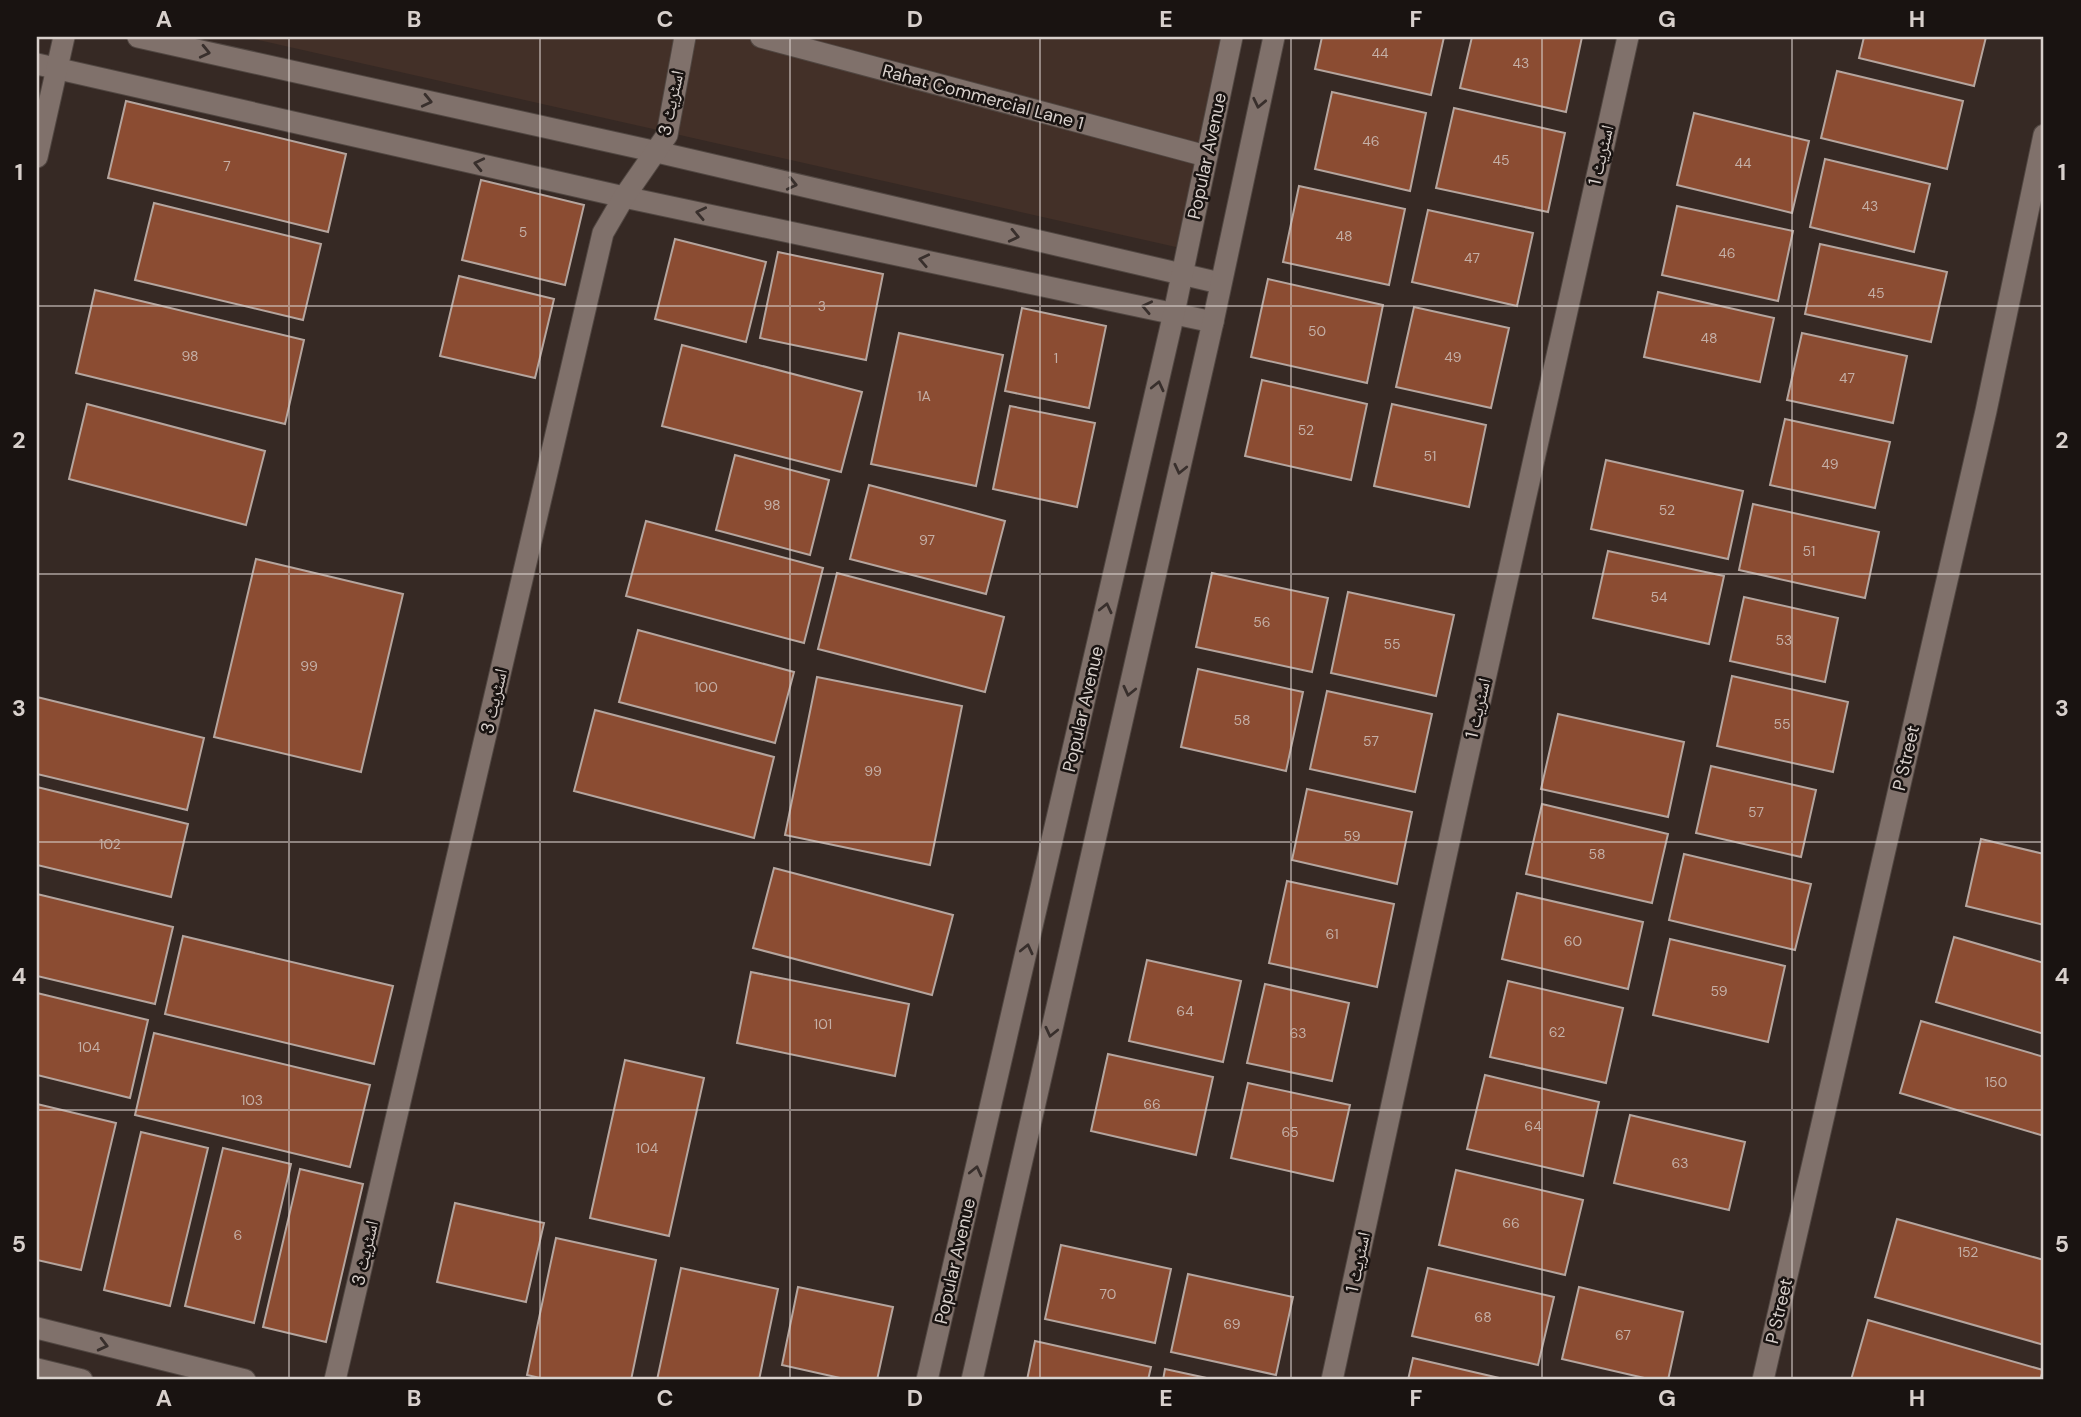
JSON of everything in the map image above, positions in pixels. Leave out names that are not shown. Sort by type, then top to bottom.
[{"type":"street","points":[[37,157],[47,67],[64,37]]},
{"type":"street","points":[[138,37],[657,152],[1220,283]]},
{"type":"street","name":"اسٹریٹ 3","points":[[335,1380],[603,233],[624,197],[667,135],[685,37]]},
{"type":"street","name":"Rahat Commercial Lane 1","points":[[761,37],[1206,156]]},
{"type":"street","name":"Popular Avenue","points":[[927,1380],[1174,313],[1233,37]]},
{"type":"street","points":[[972,1380],[1213,322],[1274,37]]},
{"type":"street","name":"اسٹریٹ 1","points":[[1332,1380],[1628,37]]},
{"type":"street","points":[[47,67],[624,197],[1213,322]]},
{"type":"street","name":"P Street","points":[[1763,1380],[1986,411],[2044,135]]},
{"type":"street","points":[[37,1328],[245,1380]]},
{"type":"street","points":[[37,1369],[82,1380]]},
{"type":"shaded area","points":[[245,37],[1227,37],[1176,247]]},
{"type":"building","points":[[1322,37],[1444,37],[1431,95],[1315,69]]},
{"type":"building","points":[[1472,37],[1582,37],[1566,112],[1460,88]]},
{"type":"building","points":[[1864,37],[1986,37],[1974,86],[1859,58]]},
{"type":"building","points":[[1837,71],[1963,101],[1947,169],[1821,138]]},
{"type":"building","points":[[1332,92],[1426,113],[1410,191],[1315,169]]},
{"type":"building","points":[[126,101],[346,154],[328,232],[108,178]]},
{"type":"building","points":[[1454,108],[1565,133],[1548,212],[1436,188]]},
{"type":"building","points":[[1694,113],[1809,141],[1792,213],[1677,185]]},
{"type":"building","points":[[1825,159],[1930,184],[1914,252],[1810,227]]},
{"type":"building","points":[[481,180],[584,205],[565,285],[462,260]]},
{"type":"building","points":[[1299,186],[1405,209],[1389,285],[1283,262]]},
{"type":"building","points":[[154,203],[321,244],[303,320],[135,280]]},
{"type":"building","points":[[1677,206],[1793,231],[1778,301],[1662,275]]},
{"type":"building","points":[[1428,210],[1533,233],[1517,306],[1412,282]]},
{"type":"building","points":[[675,239],[766,262],[746,342],[655,319]]},
{"type":"building","points":[[1820,244],[1947,272],[1931,342],[1805,314]]},
{"type":"building","points":[[778,252],[883,274],[866,360],[760,338]]},
{"type":"building","points":[[459,276],[554,299],[535,378],[440,356]]},
{"type":"building","points":[[1268,279],[1383,305],[1367,383],[1251,357]]},
{"type":"building","points":[[95,290],[304,340],[285,424],[76,373]]},
{"type":"building","points":[[1658,292],[1774,318],[1760,382],[1644,357]]},
{"type":"building","points":[[1414,307],[1509,328],[1491,408],[1396,387]]},
{"type":"building","points":[[1022,308],[1106,326],[1089,408],[1005,391]]},
{"type":"building","points":[[899,333],[1003,355],[976,486],[871,464]]},
{"type":"building","points":[[1802,333],[1907,356],[1893,423],[1787,400]]},
{"type":"building","points":[[682,345],[862,392],[841,472],[662,426]]},
{"type":"building","points":[[1262,380],[1367,404],[1351,480],[1245,456]]},
{"type":"building","points":[[87,404],[265,451],[246,525],[69,479]]},
{"type":"building","points":[[1392,404],[1486,425],[1469,507],[1374,486]]},
{"type":"building","points":[[1010,406],[1095,423],[1077,507],[993,489]]},
{"type":"building","points":[[1785,419],[1890,442],[1875,508],[1770,485]]},
{"type":"building","points":[[735,455],[829,480],[810,555],[716,530]]},
{"type":"building","points":[[1606,460],[1743,491],[1728,559],[1591,529]]},
{"type":"building","points":[[869,485],[1005,521],[986,594],[850,559]]},
{"type":"building","points":[[1753,504],[1879,532],[1865,598],[1739,570]]},
{"type":"building","points":[[646,521],[823,568],[804,643],[626,596]]},
{"type":"building","points":[[1608,551],[1724,576],[1709,644],[1593,618]]},
{"type":"building","points":[[256,559],[403,594],[361,772],[214,737]]},
{"type":"building","points":[[837,573],[1004,617],[985,692],[818,649]]},
{"type":"building","points":[[1212,573],[1328,598],[1312,672],[1196,647]]},
{"type":"building","points":[[1348,592],[1454,615],[1436,696],[1331,673]]},
{"type":"building","points":[[1744,597],[1838,618],[1825,682],[1730,661]]},
{"type":"building","points":[[638,630],[794,672],[775,743],[619,702]]},
{"type":"building","points":[[1198,669],[1303,692],[1286,771],[1181,747]]},
{"type":"building","points":[[1732,676],[1848,702],[1833,772],[1717,746]]},
{"type":"building","points":[[817,677],[962,706],[930,865],[785,835]]},
{"type":"building","points":[[1327,691],[1432,714],[1415,792],[1310,769]]},
{"type":"building","points":[[37,697],[204,738],[187,810],[37,774]]},
{"type":"building","points":[[595,710],[774,757],[754,838],[574,791]]},
{"type":"building","points":[[1558,714],[1684,742],[1668,817],[1541,789]]},
{"type":"building","points":[[1711,766],[1816,790],[1801,857],[1696,833]]},
{"type":"building","points":[[37,787],[188,824],[171,897],[37,865]]},
{"type":"building","points":[[1307,789],[1412,812],[1397,884],[1292,860]]},
{"type":"building","points":[[1542,804],[1668,834],[1652,903],[1526,874]]},
{"type":"building","points":[[1981,839],[2044,854],[2044,925],[1966,906]]},
{"type":"building","points":[[1684,854],[1811,884],[1795,950],[1669,920]]},
{"type":"building","points":[[774,868],[953,915],[932,995],[753,948]]},
{"type":"building","points":[[1287,881],[1394,904],[1377,987],[1269,963]]},
{"type":"building","points":[[1517,893],[1643,922],[1628,989],[1502,959]]},
{"type":"building","points":[[37,894],[173,927],[155,1004],[37,976]]},
{"type":"building","points":[[183,936],[393,986],[374,1064],[165,1014]]},
{"type":"building","points":[[1954,937],[2044,963],[2044,1034],[1936,1002]]},
{"type":"building","points":[[1670,939],[1785,966],[1768,1042],[1653,1015]]},
{"type":"building","points":[[1147,960],[1241,981],[1223,1062],[1129,1041]]},
{"type":"building","points":[[751,972],[909,1004],[895,1076],[737,1043]]},
{"type":"building","points":[[1508,981],[1623,1008],[1606,1083],[1490,1057]]},
{"type":"building","points":[[1265,984],[1349,1003],[1332,1081],[1247,1063]]},
{"type":"building","points":[[37,993],[148,1020],[130,1098],[37,1075]]},
{"type":"building","points":[[1921,1021],[2044,1057],[2044,1136],[1900,1093]]},
{"type":"building","points":[[154,1033],[370,1085],[350,1167],[135,1115]]},
{"type":"building","points":[[1108,1054],[1213,1077],[1196,1155],[1091,1131]]},
{"type":"building","points":[[625,1060],[704,1078],[669,1236],[590,1218]]},
{"type":"building","points":[[1485,1075],[1599,1102],[1583,1176],[1467,1149]]},
{"type":"building","points":[[1248,1083],[1350,1105],[1333,1181],[1231,1158]]},
{"type":"building","points":[[37,1104],[116,1123],[81,1270],[37,1260]]},
{"type":"building","points":[[1630,1115],[1745,1142],[1729,1210],[1614,1183]]},
{"type":"building","points":[[141,1132],[208,1148],[170,1306],[104,1290]]},
{"type":"building","points":[[223,1148],[291,1164],[254,1323],[185,1306]]},
{"type":"building","points":[[300,1169],[363,1184],[326,1342],[263,1327]]},
{"type":"building","points":[[1456,1170],[1583,1200],[1565,1275],[1439,1245]]},
{"type":"building","points":[[455,1203],[544,1223],[526,1302],[437,1282]]},
{"type":"building","points":[[1897,1219],[2044,1260],[2044,1345],[1875,1297]]},
{"type":"building","points":[[556,1238],[656,1260],[631,1380],[549,1380],[527,1375]]},
{"type":"building","points":[[1061,1245],[1171,1269],[1155,1343],[1045,1319]]},
{"type":"building","points":[[681,1268],[778,1289],[759,1380],[657,1380]]},
{"type":"building","points":[[1428,1268],[1554,1297],[1538,1365],[1412,1336]]},
{"type":"building","points":[[1188,1274],[1293,1297],[1276,1375],[1171,1352]]},
{"type":"building","points":[[798,1287],[893,1307],[877,1380],[849,1380],[782,1365]]},
{"type":"building","points":[[1579,1287],[1683,1312],[1668,1380],[1653,1380],[1562,1359]]},
{"type":"building","points":[[1868,1320],[2043,1370],[2040,1380],[1851,1380]]},
{"type":"building","points":[[1035,1341],[1151,1367],[1148,1380],[1027,1380]]},
{"type":"building","points":[[1413,1358],[1508,1380],[1408,1380]]},
{"type":"building","points":[[1165,1369],[1216,1380],[1163,1380]]}]
